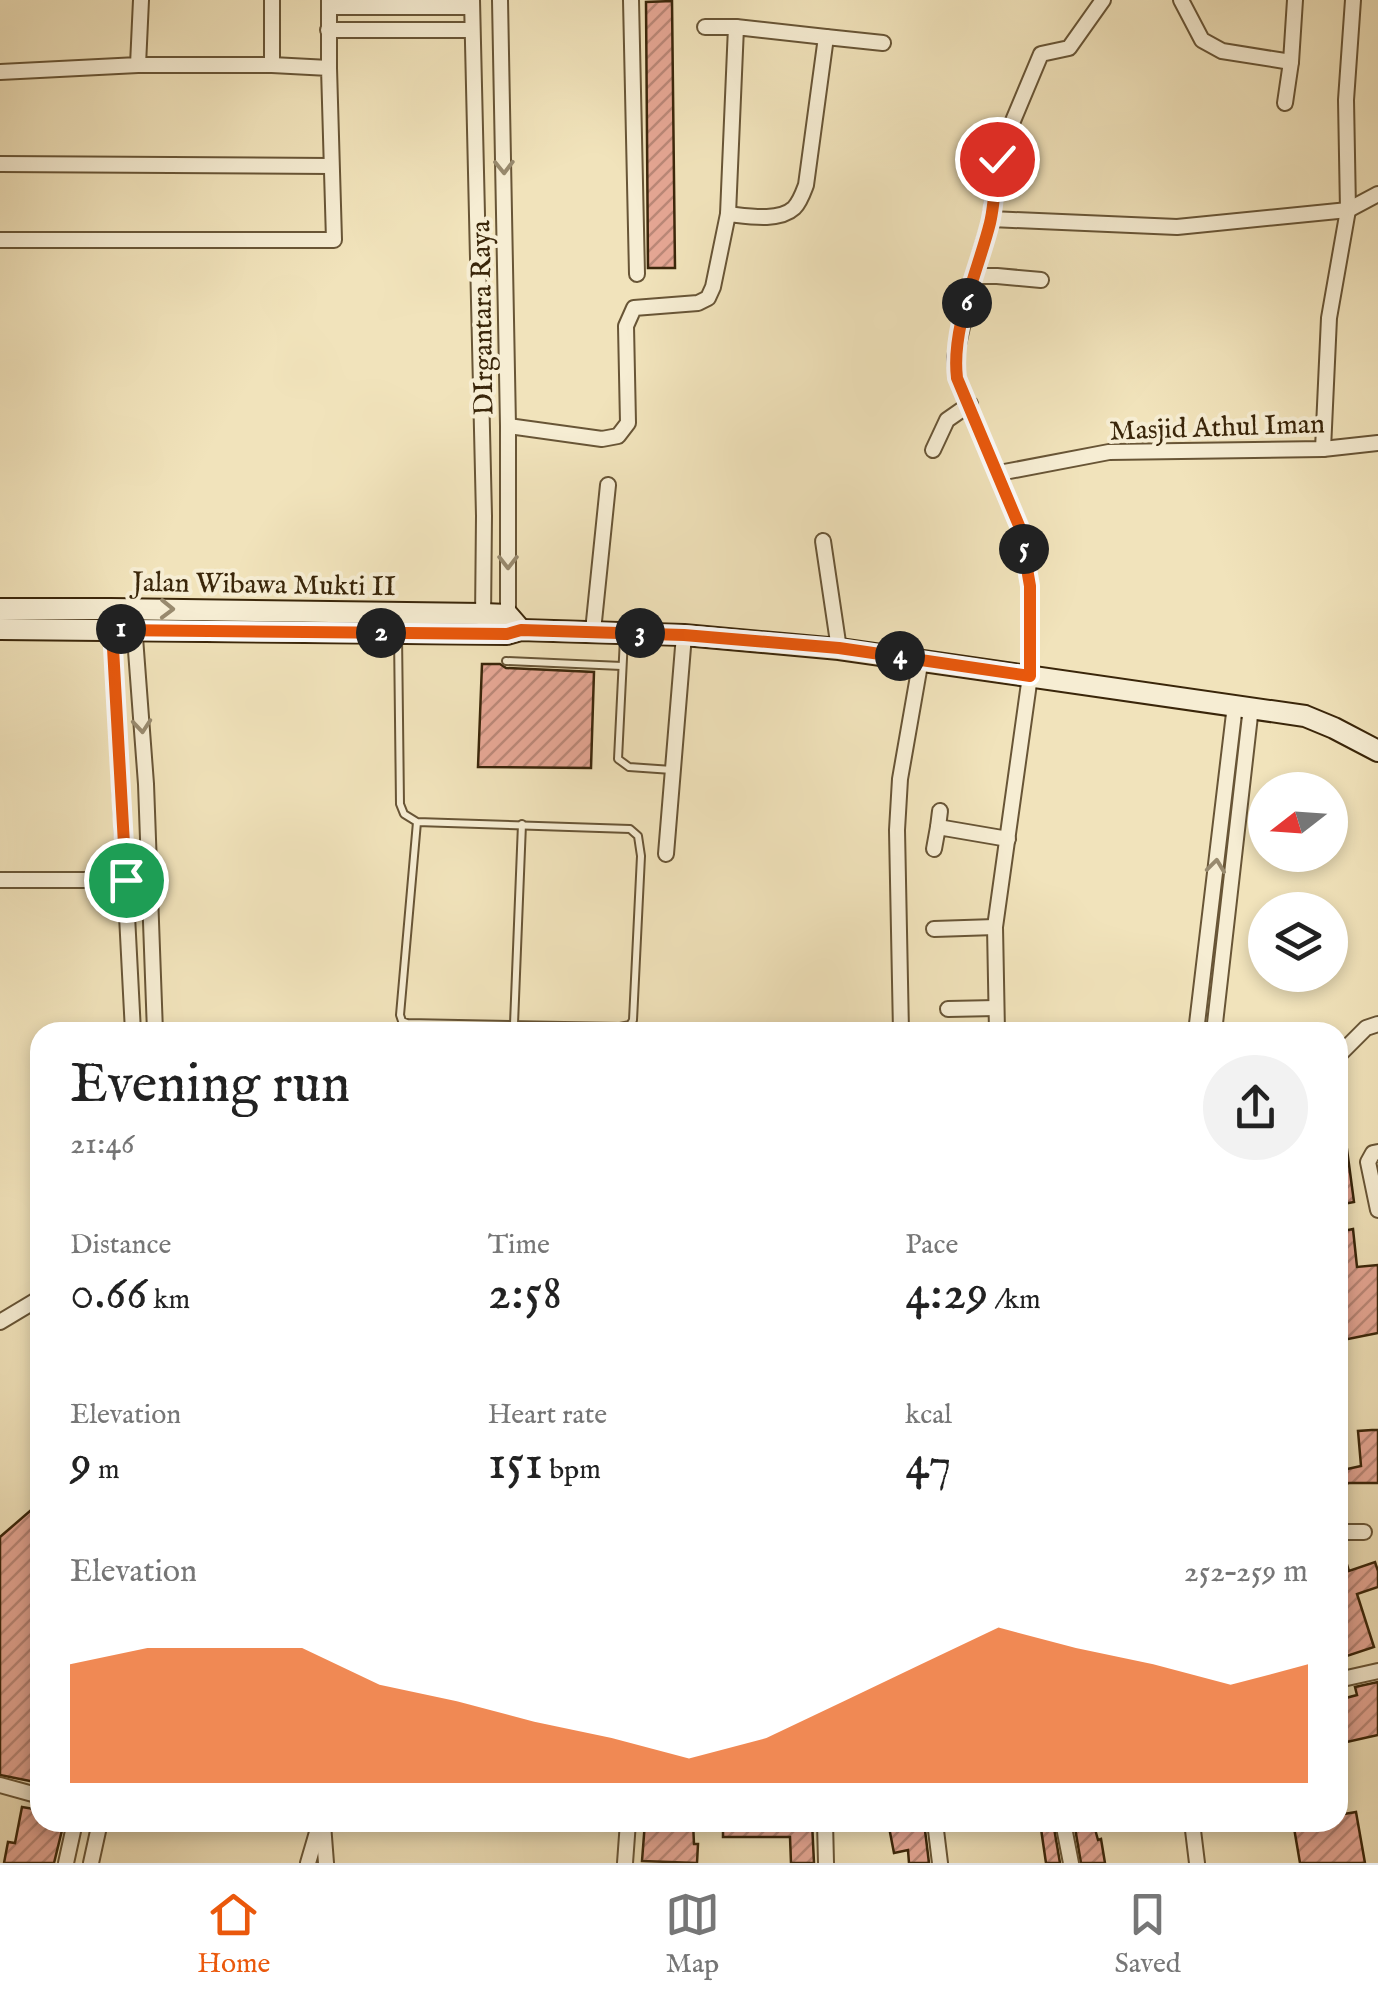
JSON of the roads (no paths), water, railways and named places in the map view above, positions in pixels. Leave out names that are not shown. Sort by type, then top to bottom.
[{"type":"main road","name":"Jalan Wibawa Mukti II","points":[[0,609],[122,619],[483,624],[839,648],[1305,716],[1378,751]]},
{"type":"main road","name":"Jalan Wibawa Mukti II","points":[[0,629],[122,619]]},
{"type":"street","points":[[138,65],[141,0]]},
{"type":"street","points":[[272,0],[272,65]]},
{"type":"street","name":"DIrgantara Raya","points":[[500,0],[512,626]]},
{"type":"street","points":[[630,0],[637,274]]},
{"type":"street","points":[[997,1022],[995,927],[1030,676],[1030,586],[1020,528],[957,378],[955,357],[991,220],[997,159],[1041,54],[1069,48],[1103,0]]},
{"type":"street","points":[[1181,0],[1202,40],[1222,51],[1291,62]]},
{"type":"street","points":[[1285,102],[1295,0]]},
{"type":"street","points":[[1323,449],[1329,318],[1348,210],[1346,100],[1353,0]]},
{"type":"street","points":[[0,240],[334,240],[329,3],[472,4]]},
{"type":"street","name":"DIrgantara Raya","points":[[472,4],[483,624]]},
{"type":"street","points":[[705,27],[883,43]]},
{"type":"street","points":[[508,426],[602,439],[618,436],[628,423],[626,326],[634,308],[698,303],[708,298],[728,214],[736,27]]},
{"type":"street","points":[[328,30],[472,30]]},
{"type":"street","points":[[728,214],[784,214],[798,205],[806,186],[826,38]]},
{"type":"street","points":[[0,72],[138,65],[329,68]]},
{"type":"street","points":[[474,129],[503,128]]},
{"type":"street","points":[[0,164],[331,166]]},
{"type":"street","points":[[991,220],[1177,227],[1348,210],[1378,194]]},
{"type":"street","points":[[974,276],[1041,280]]},
{"type":"street","points":[[934,450],[946,420],[970,404]]},
{"type":"street","name":"Masjid Athul Iman","points":[[999,473],[1109,452],[1323,449],[1378,443]]},
{"type":"street","points":[[593,631],[608,485]]},
{"type":"street","points":[[484,516],[508,517]]},
{"type":"street","points":[[823,541],[839,648]]},
{"type":"street","points":[[122,619],[146,784],[155,1022]]},
{"type":"street","points":[[122,619],[133,1022]]},
{"type":"street","points":[[666,854],[684,635]]},
{"type":"street","points":[[902,1022],[897,830],[900,779],[921,659]]},
{"type":"street","points":[[1197,1022],[1243,706]]},
{"type":"street","points":[[1215,1022],[1228,920],[1243,706]]},
{"type":"street","points":[[934,849],[940,810]]},
{"type":"street","points":[[938,827],[1008,839]]},
{"type":"street","points":[[0,880],[149,880]]},
{"type":"street","points":[[1210,918],[1228,920]]},
{"type":"street","points":[[934,928],[995,927]]},
{"type":"street","points":[[948,1009],[996,1008]]},
{"type":"street","points":[[1348,1046],[1366,1028],[1378,1024]]},
{"type":"street","points":[[1378,1152],[1368,1162],[1378,1210]]},
{"type":"street","points":[[0,1322],[30,1304]]},
{"type":"street","points":[[1348,1532],[1364,1532]]},
{"type":"street","points":[[1348,1678],[1378,1671]]},
{"type":"street","points":[[0,1785],[30,1793]]},
{"type":"street","points":[[66,1863],[74,1832]]},
{"type":"street","points":[[91,1863],[98,1832]]},
{"type":"street","points":[[308,1863],[318,1832]]},
{"type":"street","points":[[322,1832],[326,1863]]},
{"type":"street","points":[[625,1863],[627,1832]]},
{"type":"street","points":[[825,1832],[826,1863]]},
{"type":"street","points":[[936,1832],[940,1863]]},
{"type":"street","points":[[1065,1832],[1071,1863]]},
{"type":"street","points":[[1193,1832],[1197,1863]]},
{"type":"lane","points":[[399,622],[400,804],[404,814],[417,822],[630,829],[638,836],[641,856],[632,1022]]},
{"type":"lane","points":[[624,632],[618,758],[630,767],[672,770]]},
{"type":"lane","points":[[506,661],[622,666]]},
{"type":"lane","points":[[404,1022],[400,1015],[417,822]]},
{"type":"lane","points":[[514,1022],[522,824]]}]
